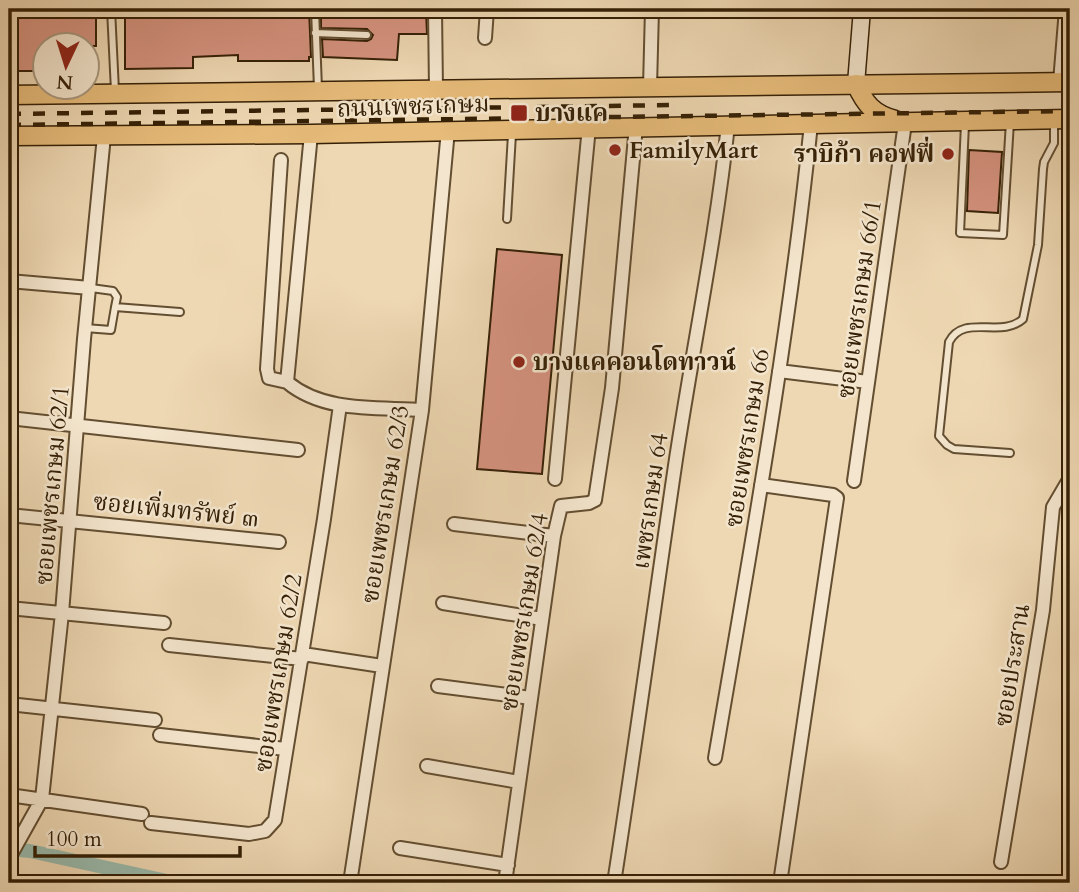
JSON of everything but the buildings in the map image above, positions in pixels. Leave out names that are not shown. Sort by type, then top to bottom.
[{"type":"main road","points":[[862,9],[856,85],[875,113],[905,123]]},
{"type":"main road","name":"ถนนเพชรเกษม","points":[[9,95],[1065,82]]},
{"type":"main road","name":"ถนนเพชรเกษม","points":[[9,136],[311,134],[1062,119]]},
{"type":"street","points":[[435,9],[436,90]]},
{"type":"street","points":[[485,38],[487,9]]},
{"type":"street","points":[[650,87],[652,9]]},
{"type":"street","points":[[1065,82],[1066,9]]},
{"type":"street","name":"ซอยเพชรเกษม 66/1","points":[[854,481],[905,123]]},
{"type":"street","name":"ซอยเพชรเกษม 66","points":[[715,758],[794,275],[811,124]]},
{"type":"street","name":"เพชรเกษม 64","points":[[614,883],[641,714],[676,458],[720,201],[728,125]]},
{"type":"street","name":"ซอยเพชรเกษม 62/4","points":[[505,883],[554,536],[561,506],[595,500],[612,388],[636,126]]},
{"type":"street","points":[[555,479],[589,127]]},
{"type":"street","name":"ซอยเพชรเกษม 62/3","points":[[350,883],[422,410],[448,130]]},
{"type":"street","points":[[287,382],[311,134]]},
{"type":"street","name":"ซอยเพชรเกษม 62/1","points":[[9,858],[42,799],[62,614],[104,136]]},
{"type":"street","points":[[281,160],[267,376],[287,382],[301,394],[340,405],[422,410]]},
{"type":"street","points":[[9,281],[90,288]]},
{"type":"street","points":[[272,293],[295,294]]},
{"type":"street","points":[[268,341],[290,342]]},
{"type":"street","points":[[779,371],[868,382]]},
{"type":"street","name":"ซอยเพชรเกษม 62/2","points":[[42,799],[248,834],[265,831],[275,820],[340,405]]},
{"type":"street","points":[[9,418],[298,450]]},
{"type":"street","name":"ซอยประสาน","points":[[1001,862],[1043,610],[1054,507],[1070,478]]},
{"type":"street","points":[[761,485],[833,495],[837,498],[781,882]]},
{"type":"street","name":"ซอยเพิ่มทรัพย์ ๓","points":[[9,515],[279,542]]},
{"type":"street","points":[[454,524],[554,536]]},
{"type":"street","points":[[443,603],[542,619]]},
{"type":"street","points":[[9,608],[163,623]]},
{"type":"street","points":[[169,645],[382,666]]},
{"type":"street","points":[[438,685],[531,698]]},
{"type":"street","points":[[9,704],[155,719]]},
{"type":"street","points":[[160,735],[286,749]]},
{"type":"street","points":[[427,766],[519,782]]},
{"type":"street","points":[[9,795],[42,799]]},
{"type":"street","points":[[400,848],[508,865]]},
{"type":"lane","points":[[111,9],[115,93]]},
{"type":"lane","points":[[315,9],[318,91]]},
{"type":"lane","points":[[315,33],[367,36]]},
{"type":"lane","points":[[1010,453],[954,449],[940,436],[949,342],[957,331],[965,327],[1006,328],[1013,327],[1023,319],[1038,245],[1044,162],[1054,144],[1062,119]]},
{"type":"lane","points":[[965,122],[960,233],[1003,235],[1010,120]]},
{"type":"lane","points":[[507,219],[512,128]]},
{"type":"lane","points":[[86,328],[111,330],[114,326],[117,297],[114,291],[90,288]]},
{"type":"lane","points":[[116,307],[180,312]]},
{"type":"waterway","points":[[9,849],[30,851],[176,883]]},
{"type":"railway","points":[[9,114],[678,105]]},
{"type":"railway","points":[[9,125],[1070,111]]},
{"type":"place","name":"บางแค","points":[[519,113]]},
{"type":"place","name":"FamilyMart","points":[[615,150]]},
{"type":"place","name":"ราบิก้า คอฟฟี่","points":[[948,154]]},
{"type":"place","name":"บางแคคอนโดทาวน์","points":[[519,362]]}]
